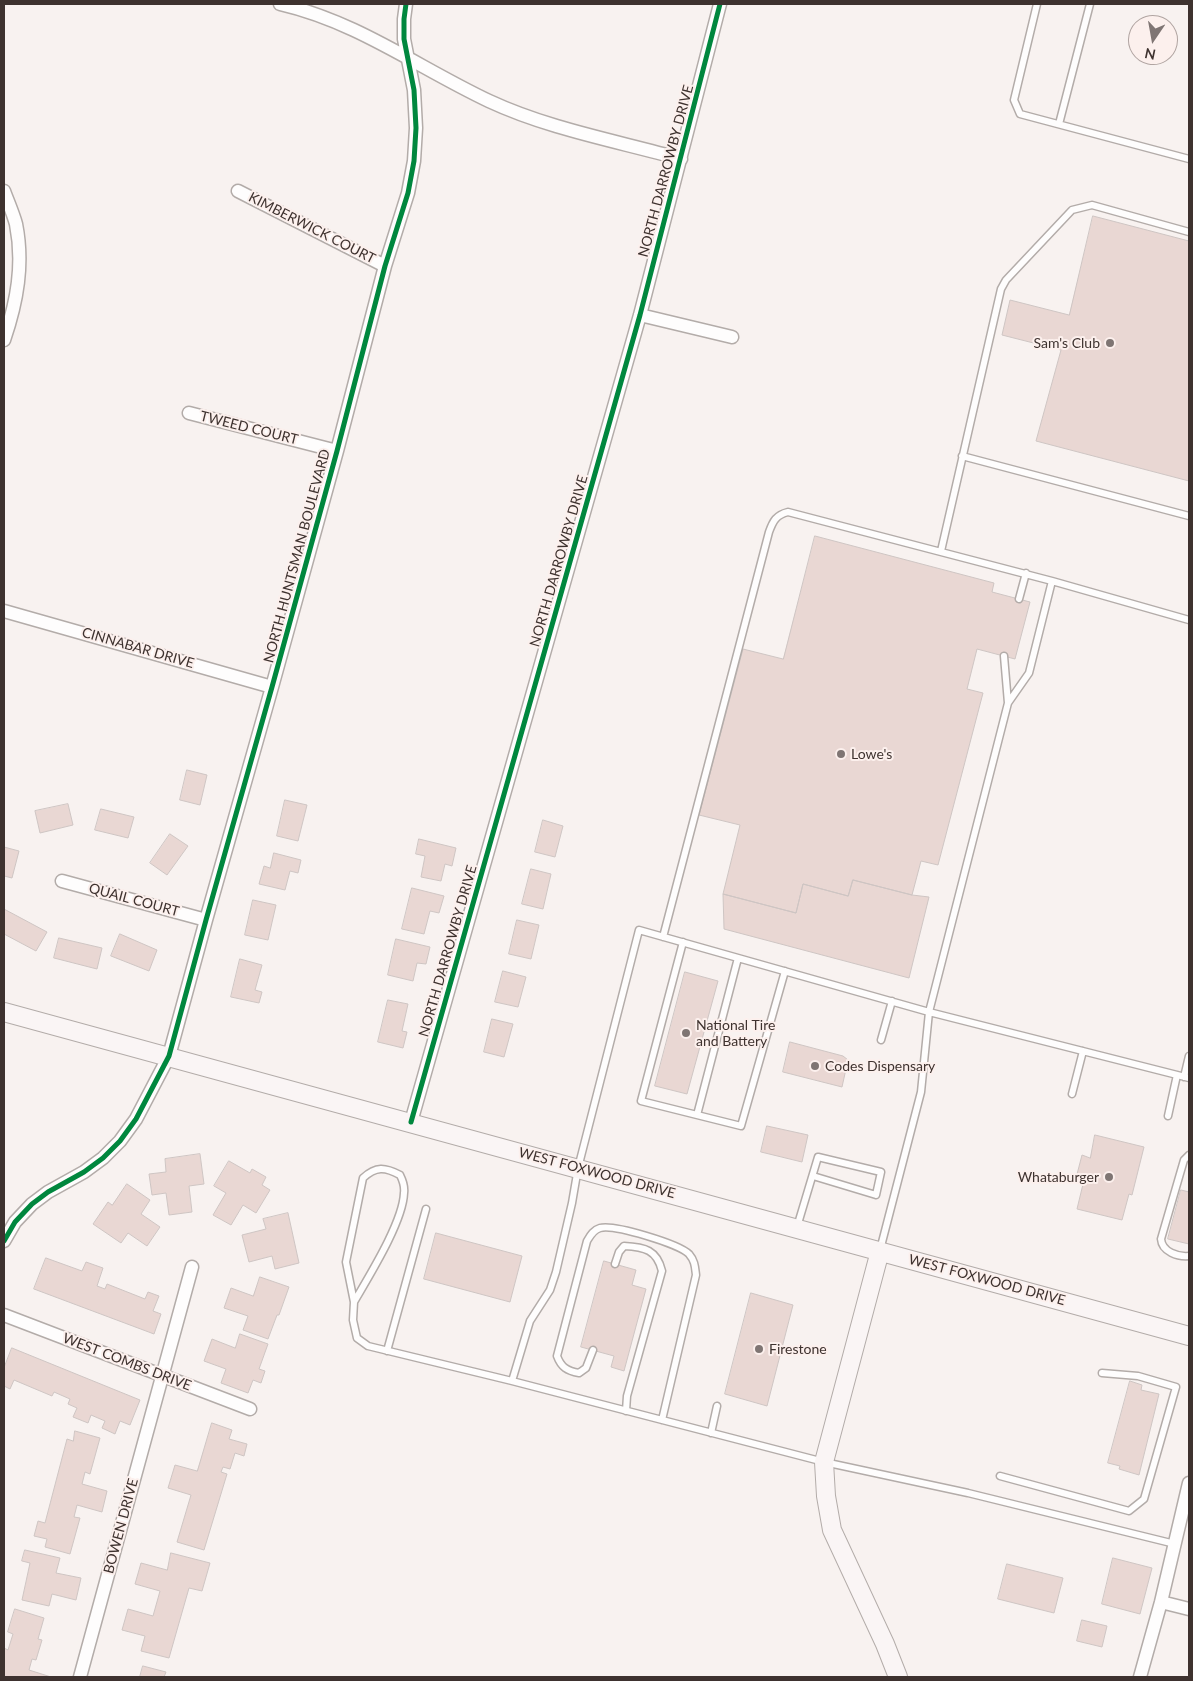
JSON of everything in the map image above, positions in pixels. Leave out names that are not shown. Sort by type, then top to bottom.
[{"type":"main road","name":"WEST FOXWOOD DRIVE","points":[[4,1012],[1189,1336]]},
{"type":"main road","points":[[880,1251],[824,1462],[826,1496],[832,1530],[885,1644],[898,1677]]},
{"type":"street","points":[[280,4],[338,22],[370,37],[475,94],[533,118],[576,132],[681,159]]},
{"type":"street","name":"NORTH HUNTSMAN BOULEVARD","points":[[4,1240],[15,1222],[32,1204],[48,1192],[84,1172],[103,1158],[120,1141],[136,1119],[169,1056],[337,451],[385,266],[408,193],[414,160],[416,128],[414,90],[404,39],[406,4]]},
{"type":"street","name":"NORTH DARROWBY DRIVE","points":[[412,1122],[640,315],[720,4]]},
{"type":"street","points":[[4,191],[16,224],[20,269],[14,312],[4,340]]},
{"type":"street","name":"KIMBERWICK COURT","points":[[238,191],[385,266]]},
{"type":"street","points":[[640,315],[732,337]]},
{"type":"street","name":"TWEED COURT","points":[[189,413],[337,451]]},
{"type":"street","name":"CINNABAR DRIVE","points":[[4,611],[272,686]]},
{"type":"street","name":"QUAIL COURT","points":[[62,881],[206,920]]},
{"type":"street","name":"BOWEN DRIVE","points":[[80,1677],[192,1267]]},
{"type":"street","name":"WEST COMBS DRIVE","points":[[4,1315],[250,1409]]},
{"type":"street","points":[[1140,1677],[1189,1483]]},
{"type":"street","points":[[1160,1602],[1189,1609]]},
{"type":"lane","points":[[1037,4],[1014,100],[1020,114],[1189,159]]},
{"type":"lane","points":[[1059,124],[1090,4]]},
{"type":"lane","points":[[940,551],[1002,289],[1006,280],[1072,210],[1092,205],[1189,232]]},
{"type":"lane","points":[[962,456],[1189,516]]},
{"type":"lane","points":[[663,937],[769,532],[773,521],[780,514],[788,512],[1026,573],[1189,620]]},
{"type":"lane","points":[[1019,599],[1026,573]]},
{"type":"lane","points":[[1008,703],[1029,673],[1052,581]]},
{"type":"lane","points":[[880,1251],[921,1092],[929,1012],[1008,703],[1004,656]]},
{"type":"lane","points":[[512,1381],[530,1321],[550,1290],[556,1272],[578,1168],[639,930],[929,1012],[1183,1076]]},
{"type":"lane","points":[[683,942],[641,1101],[741,1126],[785,971]]},
{"type":"lane","points":[[697,1115],[738,958]]},
{"type":"lane","points":[[881,1040],[892,1001]]},
{"type":"lane","points":[[1072,1094],[1083,1051]]},
{"type":"lane","points":[[1168,1116],[1189,1056]]},
{"type":"lane","points":[[1189,1155],[1184,1160],[1161,1239],[1162,1244],[1168,1251],[1176,1255],[1189,1256]]},
{"type":"lane","points":[[797,1228],[818,1157],[881,1172],[876,1195],[813,1176]]},
{"type":"lane","points":[[354,1302],[396,1222],[404,1195],[404,1184],[400,1175],[382,1168],[371,1170],[363,1178],[346,1262],[354,1302],[353,1320],[357,1338],[368,1346],[512,1381],[824,1462],[968,1492],[1175,1544]]},
{"type":"lane","points":[[387,1352],[426,1209]]},
{"type":"lane","points":[[593,1350],[586,1368],[579,1373],[570,1371],[560,1365],[557,1356],[587,1241],[592,1232],[600,1228],[611,1228],[661,1240],[688,1253],[695,1261],[696,1275],[662,1420]]},
{"type":"lane","points":[[615,1264],[619,1252],[624,1246],[636,1247],[652,1252],[659,1260],[662,1272],[627,1396],[626,1411]]},
{"type":"lane","points":[[1000,1476],[1129,1510],[1144,1499],[1176,1386],[1138,1376],[1102,1373]]},
{"type":"lane","points":[[711,1432],[717,1406]]},
{"type":"building","name":"Sam's Club","points":[[1093,216],[1189,241],[1189,481],[1036,441],[1061,350],[1002,335],[1010,300],[1069,315]]},
{"type":"building","name":"Lowe's","points":[[815,536],[994,583],[992,592],[1030,602],[1015,659],[977,649],[967,689],[983,693],[938,865],[921,861],[912,895],[853,880],[848,896],[803,884],[796,913],[723,894],[740,825],[699,815],[743,649],[783,659]]},
{"type":"building","points":[[187,770],[207,775],[200,805],[180,800]]},
{"type":"building","points":[[285,800],[307,805],[298,841],[277,836]]},
{"type":"building","points":[[68,804],[73,825],[40,833],[35,811]]},
{"type":"building","points":[[101,809],[134,817],[128,838],[95,830]]},
{"type":"building","points":[[543,820],[563,826],[555,857],[535,852]]},
{"type":"building","points":[[170,834],[188,846],[167,875],[150,863]]},
{"type":"building","points":[[419,839],[456,848],[452,866],[445,864],[441,881],[421,877],[425,856],[416,854]]},
{"type":"building","points":[[4,847],[19,851],[12,878],[4,876]]},
{"type":"building","points":[[274,853],[301,860],[298,873],[290,871],[285,890],[259,884],[264,866],[270,868]]},
{"type":"building","points":[[531,869],[551,874],[543,909],[522,904]]},
{"type":"building","points":[[853,880],[912,895],[929,897],[909,978],[724,929],[723,894],[796,913],[803,884],[848,896]]},
{"type":"building","points":[[412,888],[444,896],[439,913],[430,911],[424,934],[402,929]]},
{"type":"building","points":[[253,900],[276,905],[268,940],[245,935]]},
{"type":"building","points":[[4,909],[47,932],[36,951],[4,934]]},
{"type":"building","points":[[517,920],[539,925],[531,959],[509,954]]},
{"type":"building","points":[[120,934],[157,950],[149,971],[111,956]]},
{"type":"building","points":[[59,938],[102,948],[97,969],[54,958]]},
{"type":"building","points":[[396,939],[430,947],[426,964],[417,963],[413,981],[388,975]]},
{"type":"building","points":[[240,959],[262,965],[255,990],[262,992],[259,1003],[231,997]]},
{"type":"building","points":[[503,971],[526,977],[518,1007],[495,1002]]},
{"type":"building","name":"National Tire and Battery","points":[[685,972],[718,981],[687,1094],[655,1086]]},
{"type":"building","points":[[388,1000],[408,1004],[402,1031],[407,1032],[403,1048],[378,1042]]},
{"type":"building","points":[[492,1019],[513,1024],[504,1057],[484,1052]]},
{"type":"building","name":"Codes Dispensary","points":[[790,1042],[843,1056],[848,1060],[842,1087],[783,1072]]},
{"type":"building","points":[[767,1126],[808,1135],[802,1162],[761,1152]]},
{"type":"building","points":[[1095,1135],[1144,1147],[1132,1195],[1129,1194],[1122,1220],[1077,1209],[1084,1180],[1076,1178],[1082,1155],[1090,1158]]},
{"type":"building","points":[[200,1154],[204,1184],[189,1186],[192,1212],[169,1215],[166,1193],[152,1195],[149,1174],[166,1172],[165,1159]]},
{"type":"building","points":[[229,1161],[250,1173],[252,1169],[266,1177],[262,1185],[270,1190],[256,1213],[243,1205],[231,1225],[213,1215],[226,1193],[214,1186]]},
{"type":"building","points":[[127,1184],[150,1200],[141,1214],[160,1227],[147,1246],[128,1233],[121,1243],[93,1224],[108,1202],[112,1205]]},
{"type":"building","points":[[1181,1190],[1189,1192],[1189,1244],[1168,1239]]},
{"type":"building","points":[[288,1213],[299,1263],[275,1269],[272,1256],[249,1262],[242,1235],[266,1229],[263,1219]]},
{"type":"building","points":[[436,1233],[522,1256],[510,1302],[424,1279]]},
{"type":"building","points":[[46,1258],[82,1271],[86,1262],[103,1268],[97,1286],[105,1289],[107,1284],[145,1299],[148,1292],[159,1296],[153,1311],[161,1314],[154,1334],[34,1289]]},
{"type":"building","points":[[604,1261],[636,1270],[632,1285],[646,1289],[624,1371],[611,1367],[614,1356],[581,1347]]},
{"type":"building","points":[[260,1277],[289,1287],[268,1339],[243,1330],[248,1316],[224,1308],[231,1288],[253,1296]]},
{"type":"building","name":"Firestone","points":[[751,1293],[793,1305],[767,1406],[725,1394]]},
{"type":"building","points":[[240,1334],[268,1344],[259,1369],[265,1371],[261,1383],[253,1380],[248,1393],[221,1383],[226,1369],[204,1361],[212,1339],[235,1348]]},
{"type":"building","points":[[12,1348],[140,1400],[130,1425],[120,1421],[115,1434],[102,1428],[105,1421],[91,1415],[88,1423],[73,1417],[77,1408],[68,1404],[70,1399],[54,1392],[52,1396],[14,1380],[10,1389],[4,1386],[4,1368]]},
{"type":"building","points":[[1130,1381],[1142,1385],[1141,1390],[1159,1394],[1139,1475],[1119,1469],[1120,1466],[1108,1463]]},
{"type":"building","points":[[212,1423],[232,1430],[229,1439],[247,1444],[244,1456],[235,1453],[230,1469],[223,1467],[221,1472],[227,1474],[204,1550],[177,1542],[191,1495],[168,1488],[175,1465],[197,1471]]},
{"type":"building","points":[[75,1431],[100,1438],[90,1474],[85,1472],[82,1484],[107,1491],[102,1512],[77,1505],[74,1517],[80,1518],[70,1554],[45,1547],[47,1539],[34,1536],[38,1521],[45,1523],[67,1439],[73,1441]]},
{"type":"building","points":[[25,1550],[60,1558],[56,1573],[81,1578],[76,1600],[52,1594],[49,1606],[22,1600],[30,1563],[22,1561]]},
{"type":"building","points":[[171,1553],[210,1563],[202,1591],[189,1588],[169,1658],[141,1651],[145,1636],[122,1630],[128,1609],[153,1616],[160,1591],[135,1584],[141,1563],[167,1570]]},
{"type":"building","points":[[1113,1558],[1152,1568],[1140,1614],[1102,1604]]},
{"type":"building","points":[[1007,1564],[1063,1578],[1054,1613],[998,1599]]},
{"type":"building","points":[[15,1609],[44,1618],[38,1639],[42,1640],[36,1660],[32,1659],[29,1670],[51,1677],[4,1677],[4,1648],[8,1650],[13,1634],[8,1632]]},
{"type":"building","points":[[1082,1620],[1107,1626],[1102,1647],[1077,1641]]},
{"type":"building","points":[[143,1666],[166,1672],[164,1677],[140,1677]]},
{"type":"cycle path","points":[[4,1241],[15,1222],[32,1204],[48,1192],[84,1172],[103,1158],[120,1141],[136,1119],[169,1056],[337,451],[385,266],[408,193],[414,161],[416,128],[414,90],[404,39],[406,4]]},
{"type":"cycle path","points":[[411,1122],[640,315],[720,4]]},
{"type":"place","name":"Sam's Club","points":[[1110,343]]},
{"type":"place","name":"Lowe's","points":[[841,754]]},
{"type":"place","name":"National Tire and Battery","points":[[686,1033]]},
{"type":"place","name":"Codes Dispensary","points":[[815,1066]]},
{"type":"place","name":"Whataburger","points":[[1109,1177]]},
{"type":"place","name":"Firestone","points":[[759,1349]]}]
